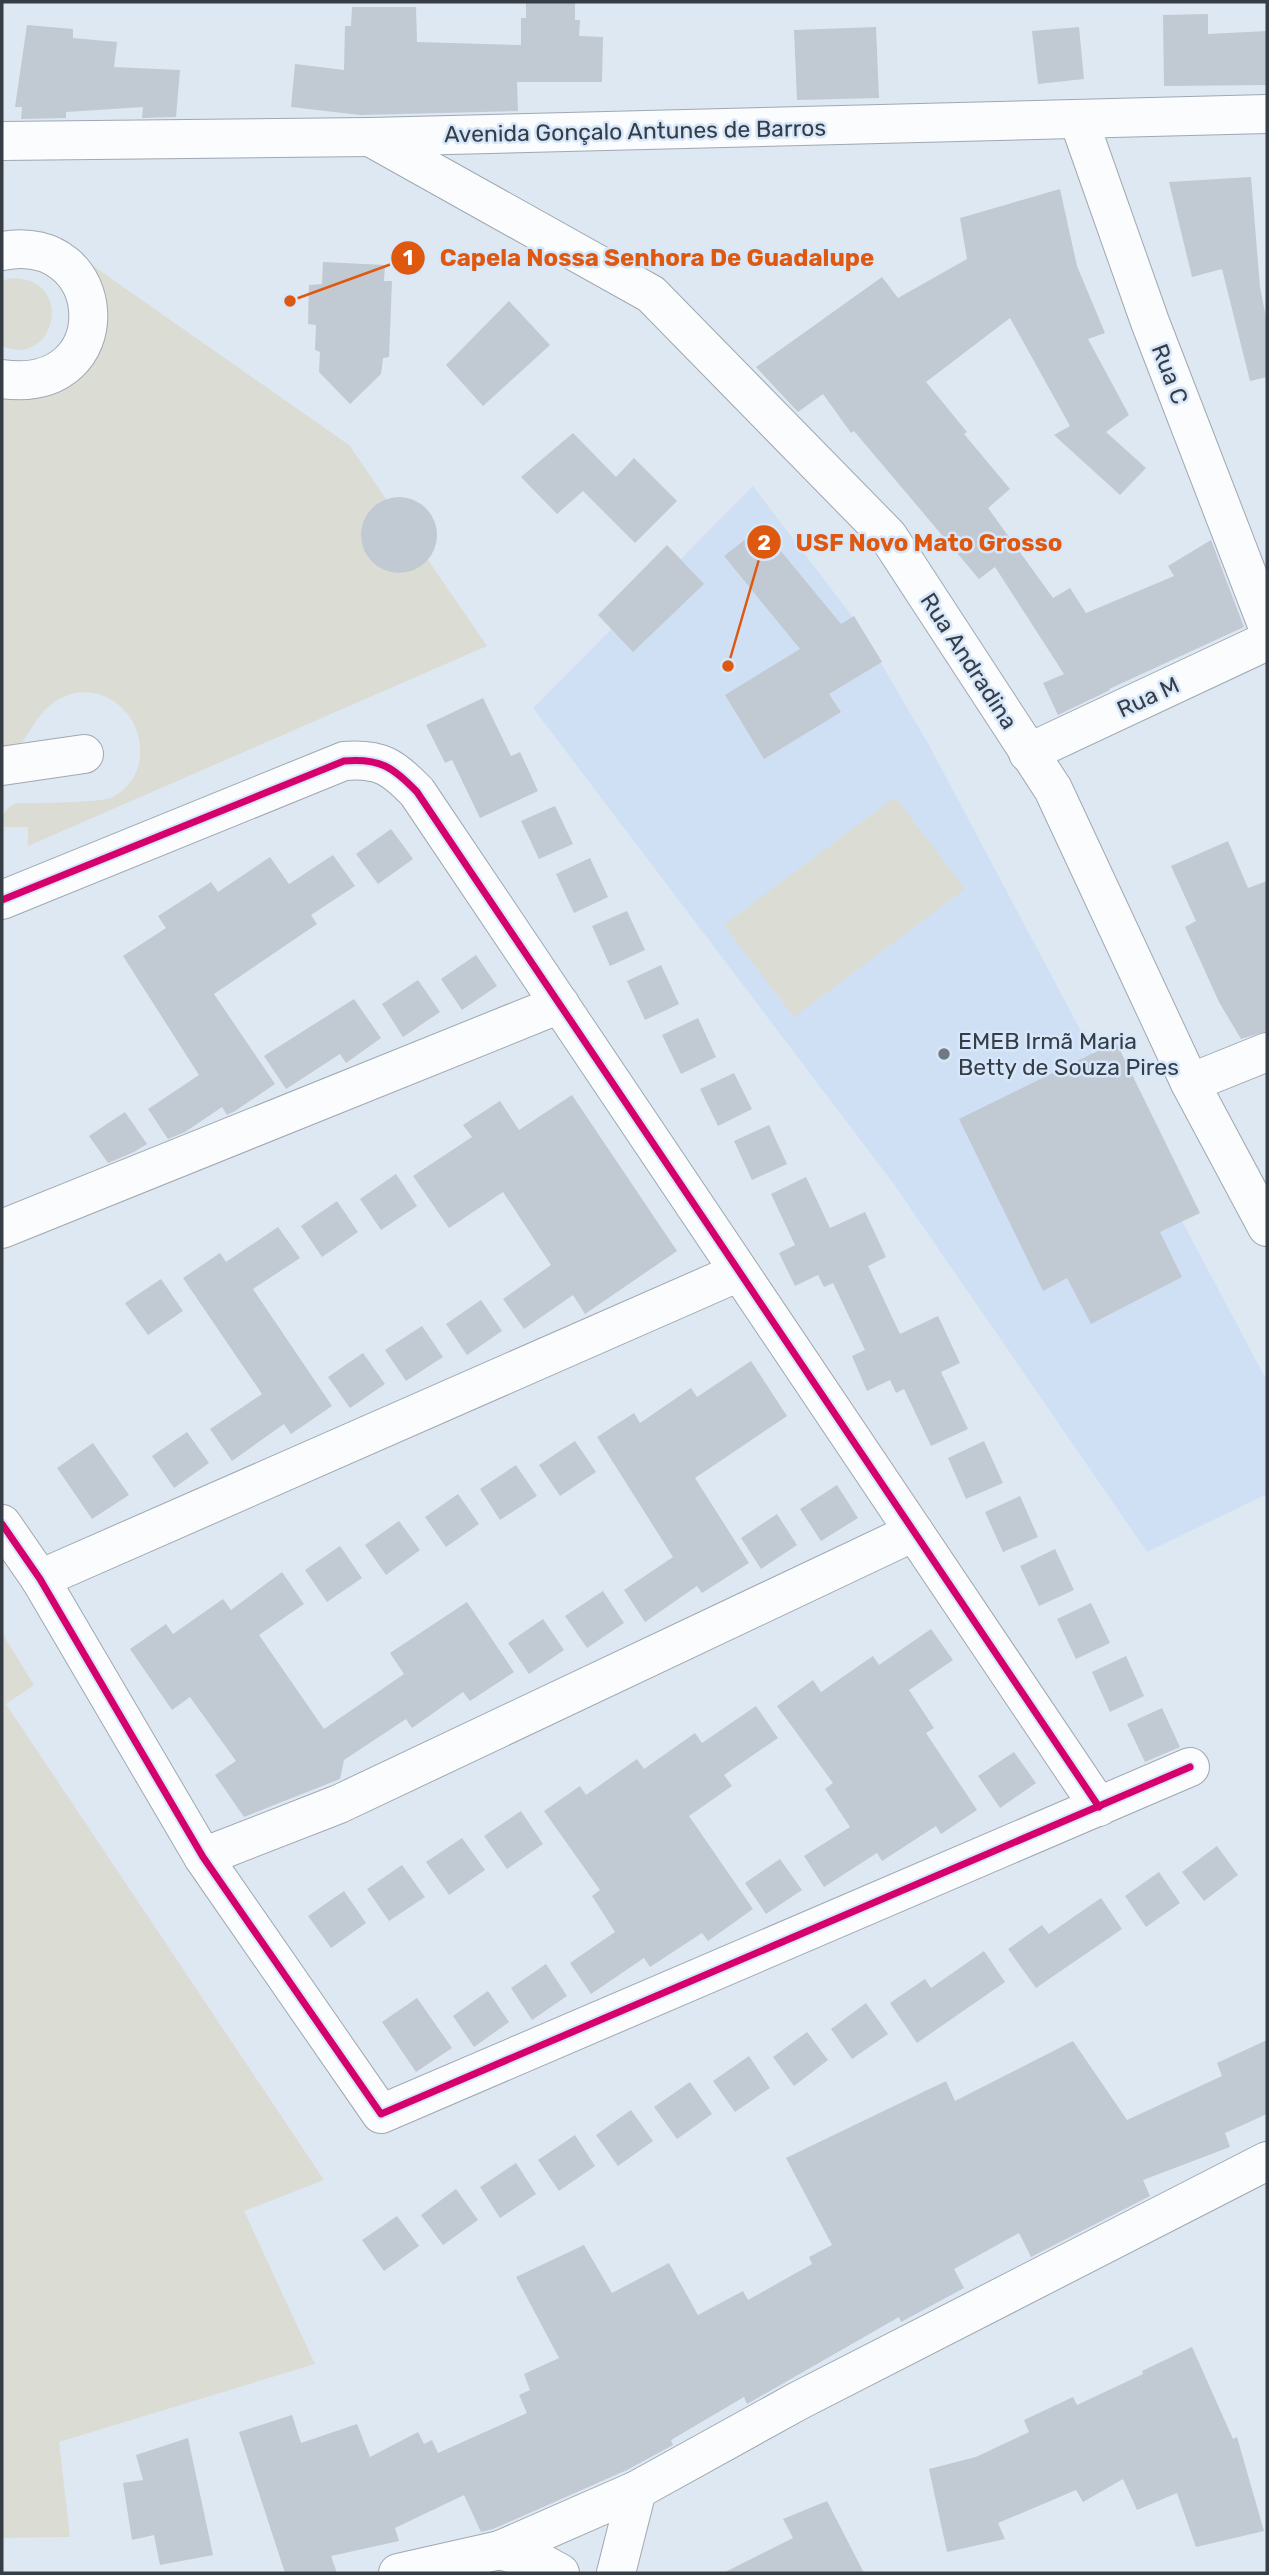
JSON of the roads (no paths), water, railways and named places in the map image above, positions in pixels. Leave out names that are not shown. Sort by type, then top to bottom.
[{"type":"street","name":"Avenida Gonçalo Antunes de Barros","points":[[2,141],[370,137],[1079,121],[1267,114]]},
{"type":"street","name":"Rua C","points":[[1079,121],[1150,322],[1267,625]]},
{"type":"street","name":"Rua Andradina","points":[[370,137],[651,294],[888,536],[1054,789],[1190,1083],[1267,1227]]},
{"type":"street","points":[[2,251],[30,248],[51,255],[69,267],[82,285],[89,307],[88,328],[80,349],[66,366],[47,377],[25,382],[2,379]]},
{"type":"street","name":"Rua M","points":[[1028,753],[1267,641]]},
{"type":"street","points":[[2,766],[84,754]]},
{"type":"street","points":[[2,900],[344,761],[365,759],[386,765],[400,775],[416,792],[560,1004],[1099,1807]]},
{"type":"street","points":[[2,1230],[560,1004]]},
{"type":"street","points":[[1190,1083],[1267,1052]]},
{"type":"street","points":[[40,1579],[739,1272]]},
{"type":"street","points":[[2,1524],[40,1579],[203,1857],[381,2114],[1190,1767]]},
{"type":"street","points":[[203,1857],[339,1804],[914,1532]]},
{"type":"street","points":[[398,2573],[500,2550],[637,2490],[798,2401],[1267,2161]]},
{"type":"street","points":[[616,2573],[637,2490]]},
{"type":"street","points":[[500,2550],[538,2561],[560,2573]]},
{"type":"place","name":"Capela Nossa Senhora De Guadalupe","points":[[290,301]]},
{"type":"place","name":"USF Novo Mato Grosso","points":[[728,666]]},
{"type":"place","name":"EMEB Irmã Maria Betty de Souza Pires","points":[[944,1054]]}]
